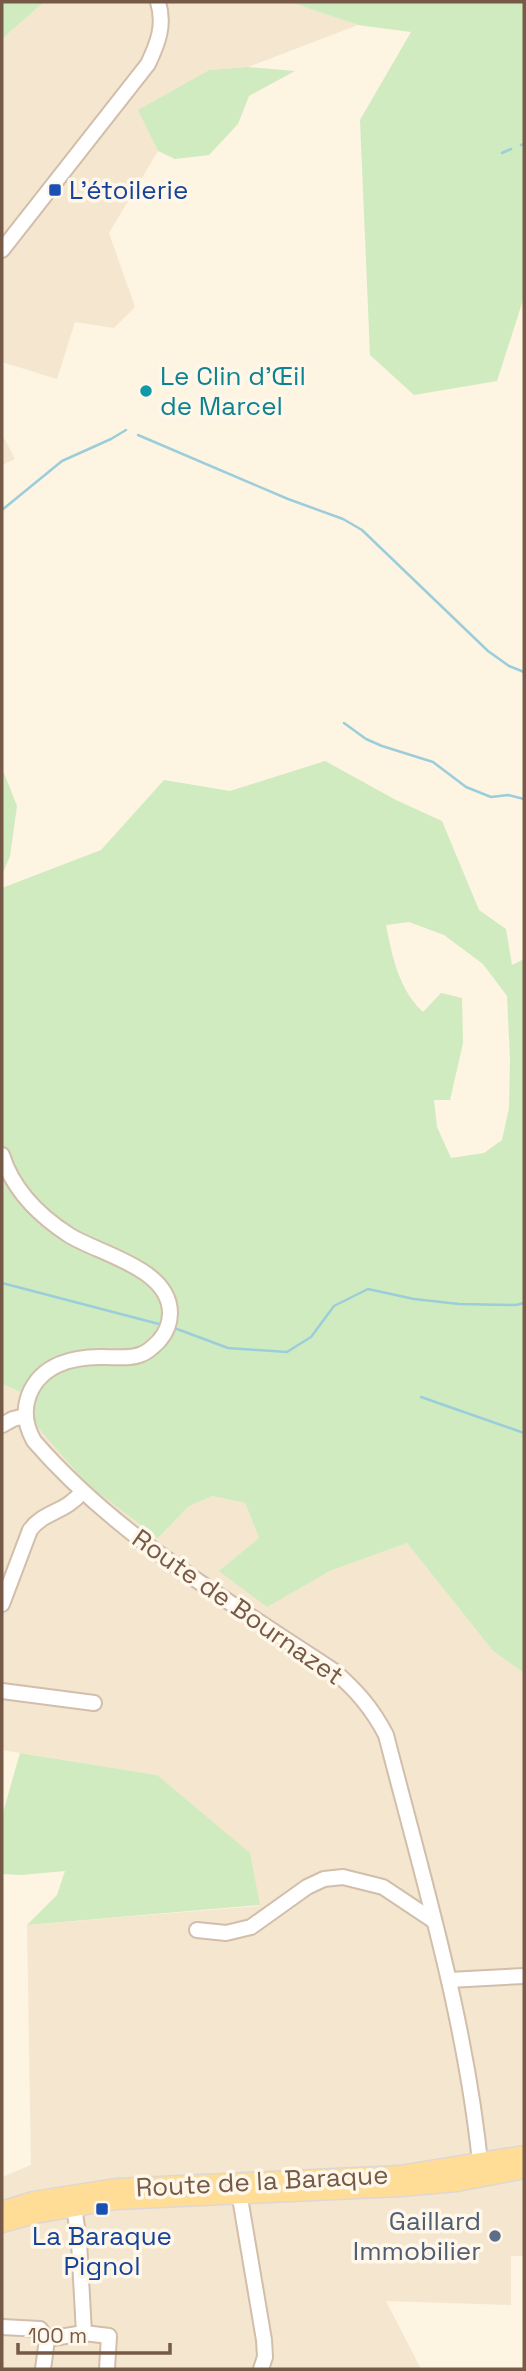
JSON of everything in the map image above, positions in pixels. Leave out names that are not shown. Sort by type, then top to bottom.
[{"type":"main road","name":"Route de la Baraque","points":[[481,2170],[524,2155]]},
{"type":"main road","name":"Route de la Baraque","points":[[2,2223],[73,2200],[125,2187],[238,2188],[400,2175],[524,2169]]},
{"type":"main road","name":"Route de la Baraque","points":[[2,2211],[33,2201],[73,2200]]},
{"type":"street","points":[[2,250],[148,64],[162,23],[158,2]]},
{"type":"street","points":[[2,1155],[7,1171],[18,1190],[46,1217],[71,1236],[134,1266],[156,1281],[167,1296],[170,1311],[164,1336],[153,1348],[140,1355],[79,1358],[46,1371],[35,1383],[28,1397],[25,1416],[2,1425]]},
{"type":"street","name":"Route de Bournazet","points":[[25,1416],[34,1441],[82,1492],[154,1549],[334,1671],[357,1691],[375,1714],[386,1735],[449,1980],[464,2053],[481,2170]]},
{"type":"street","points":[[2,1604],[30,1530],[37,1521],[72,1504],[82,1492]]},
{"type":"street","points":[[2,1692],[94,1703]]},
{"type":"street","points":[[197,1930],[226,1933],[251,1927],[307,1887],[324,1879],[343,1877],[383,1887],[434,1921]]},
{"type":"street","points":[[449,1980],[524,1976]]},
{"type":"street","points":[[238,2188],[264,2340],[265,2357],[261,2369]]},
{"type":"street","points":[[73,2200],[84,2333]]},
{"type":"street","points":[[2,2327],[40,2329],[47,2339],[43,2369]]},
{"type":"street","points":[[47,2339],[84,2333],[109,2336],[107,2369]]},
{"type":"shaded area","points":[[44,2],[290,2],[358,25],[248,67],[209,70],[139,110],[158,151],[109,233],[135,307],[114,328],[75,322],[57,379],[2,362],[2,39]]},
{"type":"shaded area","points":[[2,434],[15,459],[2,465]]},
{"type":"shaded area","points":[[2,1384],[20,1392],[32,1421],[158,1538],[188,1507],[212,1496],[245,1503],[259,1538],[266,1607],[330,1571],[407,1543],[493,1651],[524,1673],[524,2256],[511,2256],[511,2305],[386,2301],[421,2369],[2,2369],[2,2177],[31,2165],[27,1925],[259,1906],[157,1775],[2,1750]]},
{"type":"green space","points":[[2,2],[44,2],[2,39]]},
{"type":"green space","points":[[290,2],[524,2],[524,297],[497,381],[414,395],[370,355],[360,120],[411,32],[358,25]]},
{"type":"green space","points":[[248,67],[295,71],[249,96],[238,124],[209,155],[175,159],[158,151],[138,110],[209,70]]},
{"type":"green space","points":[[325,761],[396,800],[442,821],[479,910],[506,929],[512,965],[524,959],[524,1673],[493,1651],[407,1543],[330,1571],[267,1607],[219,1571],[259,1538],[245,1503],[212,1496],[188,1507],[158,1538],[88,1485],[32,1421],[20,1392],[2,1384],[2,888],[101,850],[164,780],[230,791]],"holes":[[[409,922],[444,935],[483,964],[507,996],[510,1059],[509,1108],[502,1140],[484,1153],[451,1158],[437,1127],[434,1100],[450,1100],[463,1043],[462,998],[441,993],[423,1012],[402,983],[386,925]]]},
{"type":"green space","points":[[2,768],[17,806],[10,856],[2,875]]},
{"type":"green space","points":[[20,1753],[157,1775],[250,1853],[260,1905],[27,1925],[57,1895],[65,1871],[2,1874],[2,1816]]},
{"type":"waterway","points":[[502,153],[511,149]]},
{"type":"waterway","points":[[2,510],[62,461],[126,430]]},
{"type":"waterway","points":[[138,435],[288,499],[343,519],[362,530],[488,651],[509,666],[524,672]]},
{"type":"waterway","points":[[344,723],[366,739],[433,762],[466,787],[491,797],[508,795],[524,799]]},
{"type":"waterway","points":[[2,1283],[159,1324]]},
{"type":"waterway","points":[[177,1329],[228,1348],[287,1352],[311,1337],[334,1306],[368,1289],[414,1299],[459,1304],[524,1303]]},
{"type":"waterway","points":[[421,1397],[524,1433]]},
{"type":"place","name":"L'étoilerie","points":[[55,190]]},
{"type":"place","name":"Le Clin d’Œil de Marcel","points":[[146,391]]},
{"type":"place","name":"La Baraque Pignol","points":[[102,2209]]},
{"type":"place","name":"Gaillard Immobilier","points":[[495,2236]]}]
